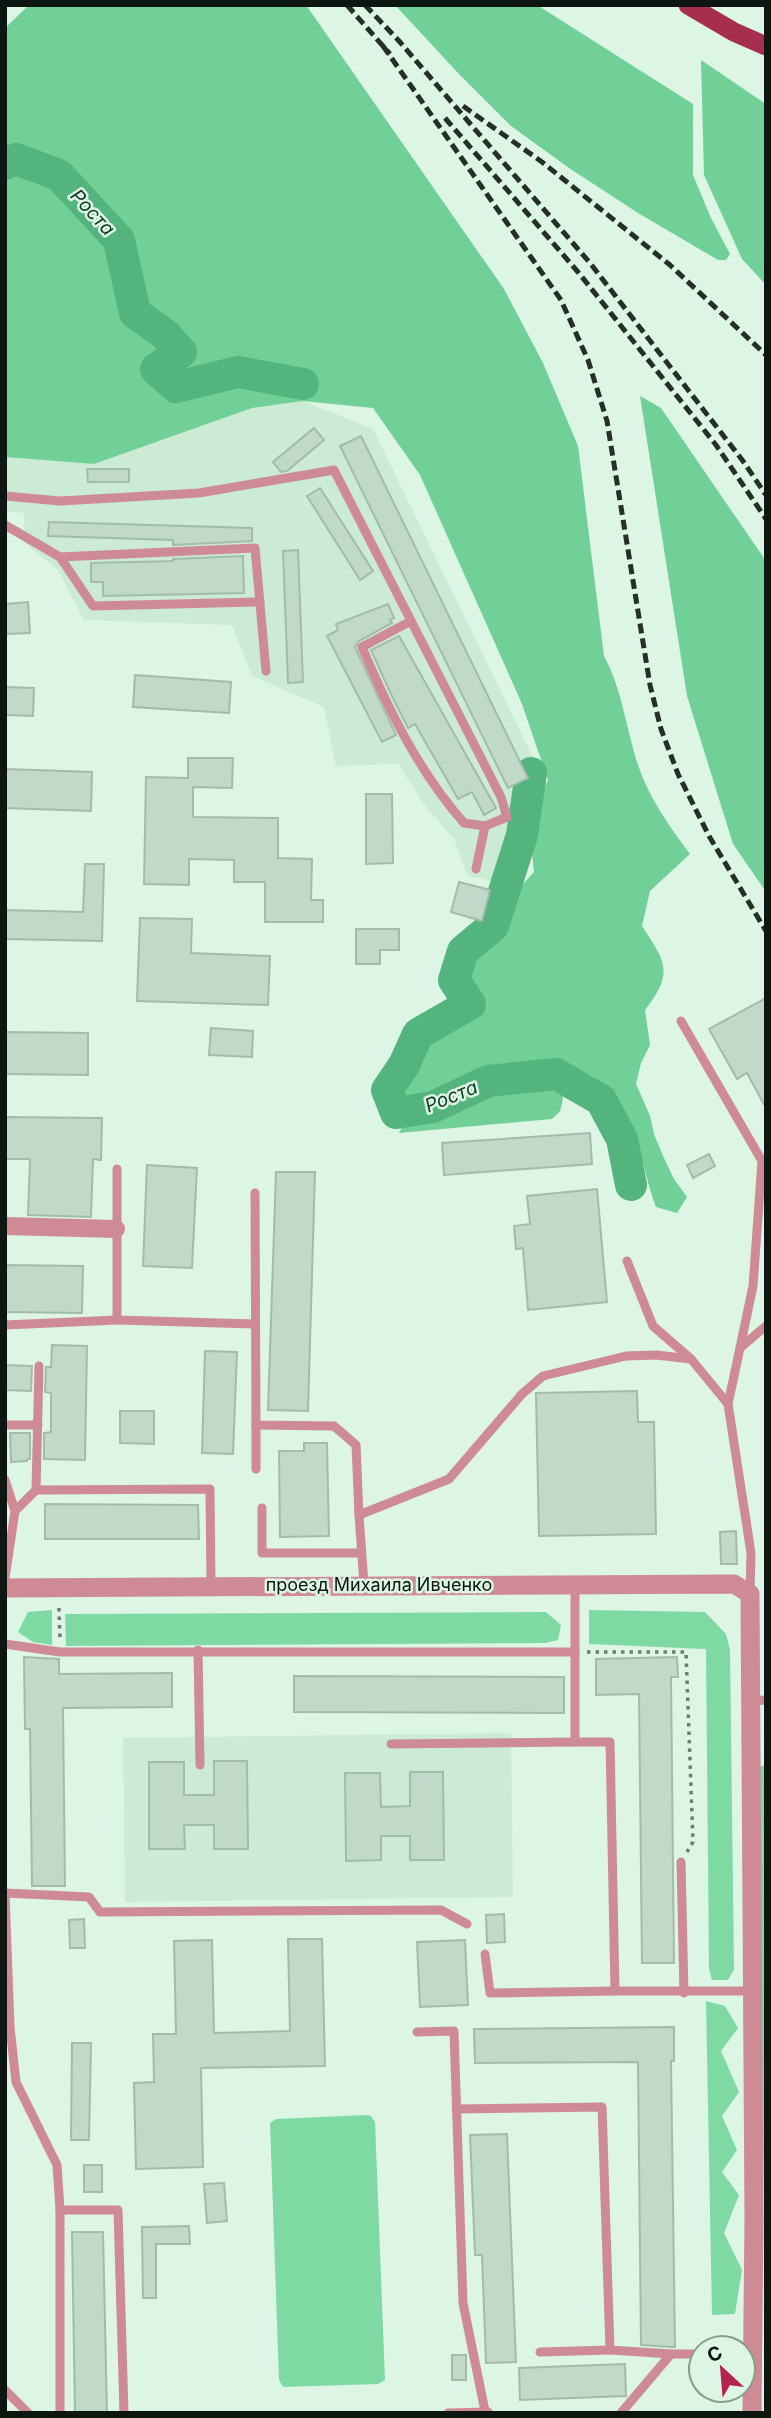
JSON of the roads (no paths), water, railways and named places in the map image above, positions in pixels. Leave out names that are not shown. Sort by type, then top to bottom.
[{"type":"main road","points":[[688,5],[734,32],[766,46]]},
{"type":"street","points":[[5,1226],[116,1229]]},
{"type":"street","name":"проезд Михаила Ивченко","points":[[5,1588],[734,1584],[750,1594]]},
{"type":"street","points":[[750,1594],[758,1700],[754,1754],[751,1991],[760,2219],[750,2334]]},
{"type":"lane","points":[[5,496],[60,501],[199,493],[334,470],[501,797],[507,817],[485,826],[464,823],[439,795],[382,693],[362,647],[411,621]]},
{"type":"lane","points":[[5,525],[60,557],[93,606],[260,602]]},
{"type":"lane","points":[[60,557],[255,548],[266,671]]},
{"type":"lane","points":[[476,869],[485,826]]},
{"type":"lane","points":[[681,1021],[762,1161],[753,1286],[728,1404],[751,1553],[750,1594]]},
{"type":"lane","points":[[117,1169],[117,1320]]},
{"type":"lane","points":[[255,1193],[256,1469]]},
{"type":"lane","points":[[627,1262],[653,1326],[691,1359],[728,1404]]},
{"type":"lane","points":[[5,1325],[117,1320],[254,1324]]},
{"type":"lane","points":[[740,1348],[766,1326]]},
{"type":"lane","points":[[359,1515],[449,1479],[522,1394],[543,1376],[625,1356],[656,1355],[691,1359]]},
{"type":"lane","points":[[15,1511],[36,1490],[40,1366]]},
{"type":"lane","points":[[5,1425],[38,1425]]},
{"type":"lane","points":[[256,1425],[334,1426],[356,1445],[364,1584]]},
{"type":"lane","points":[[5,1480],[15,1511],[5,1578]]},
{"type":"lane","points":[[36,1490],[210,1489],[211,1586]]},
{"type":"lane","points":[[262,1508],[262,1553],[361,1553]]},
{"type":"lane","points":[[575,1583],[575,1742]]},
{"type":"lane","points":[[5,1644],[60,1652],[575,1652]]},
{"type":"lane","points":[[198,1650],[200,1765]]},
{"type":"lane","points":[[391,1744],[610,1742],[615,1992]]},
{"type":"lane","points":[[681,1863],[684,1993]]},
{"type":"lane","points":[[60,2413],[60,2210],[57,2165],[16,2082],[10,2028],[5,1893],[89,1897],[100,1912],[441,1910],[467,1924]]},
{"type":"lane","points":[[485,1954],[490,1993],[751,1991]]},
{"type":"lane","points":[[417,2032],[454,2031],[463,2303],[487,2412],[448,2413]]},
{"type":"lane","points":[[456,2109],[602,2107],[610,2350]]},
{"type":"lane","points":[[60,2210],[118,2210],[124,2413]]},
{"type":"lane","points":[[540,2352],[610,2350],[687,2354]]},
{"type":"lane","points":[[621,2413],[671,2354]]},
{"type":"lane","points":[[5,2390],[28,2413]]},
{"type":"waterway","name":"Роста","points":[[5,164],[16,159],[59,175],[119,240],[135,313],[166,335],[181,352],[156,369],[176,387],[238,372],[303,384]]},
{"type":"waterway","name":"Роста","points":[[531,773],[522,835],[493,926],[463,951],[454,980],[470,1004],[418,1034],[404,1065],[387,1090],[396,1113],[433,1107],[488,1081],[556,1074],[601,1100],[622,1139],[631,1185]]},
{"type":"railway","points":[[347,5],[390,54]]},
{"type":"railway","points":[[365,5],[590,263],[743,461],[766,495]]},
{"type":"railway","points":[[383,46],[561,300],[588,360],[607,421],[650,685],[661,729],[678,774],[709,836],[766,931]]},
{"type":"railway","points":[[463,106],[542,162],[670,265],[766,355]]},
{"type":"railway","points":[[445,118],[578,272],[716,445],[766,519]]}]
